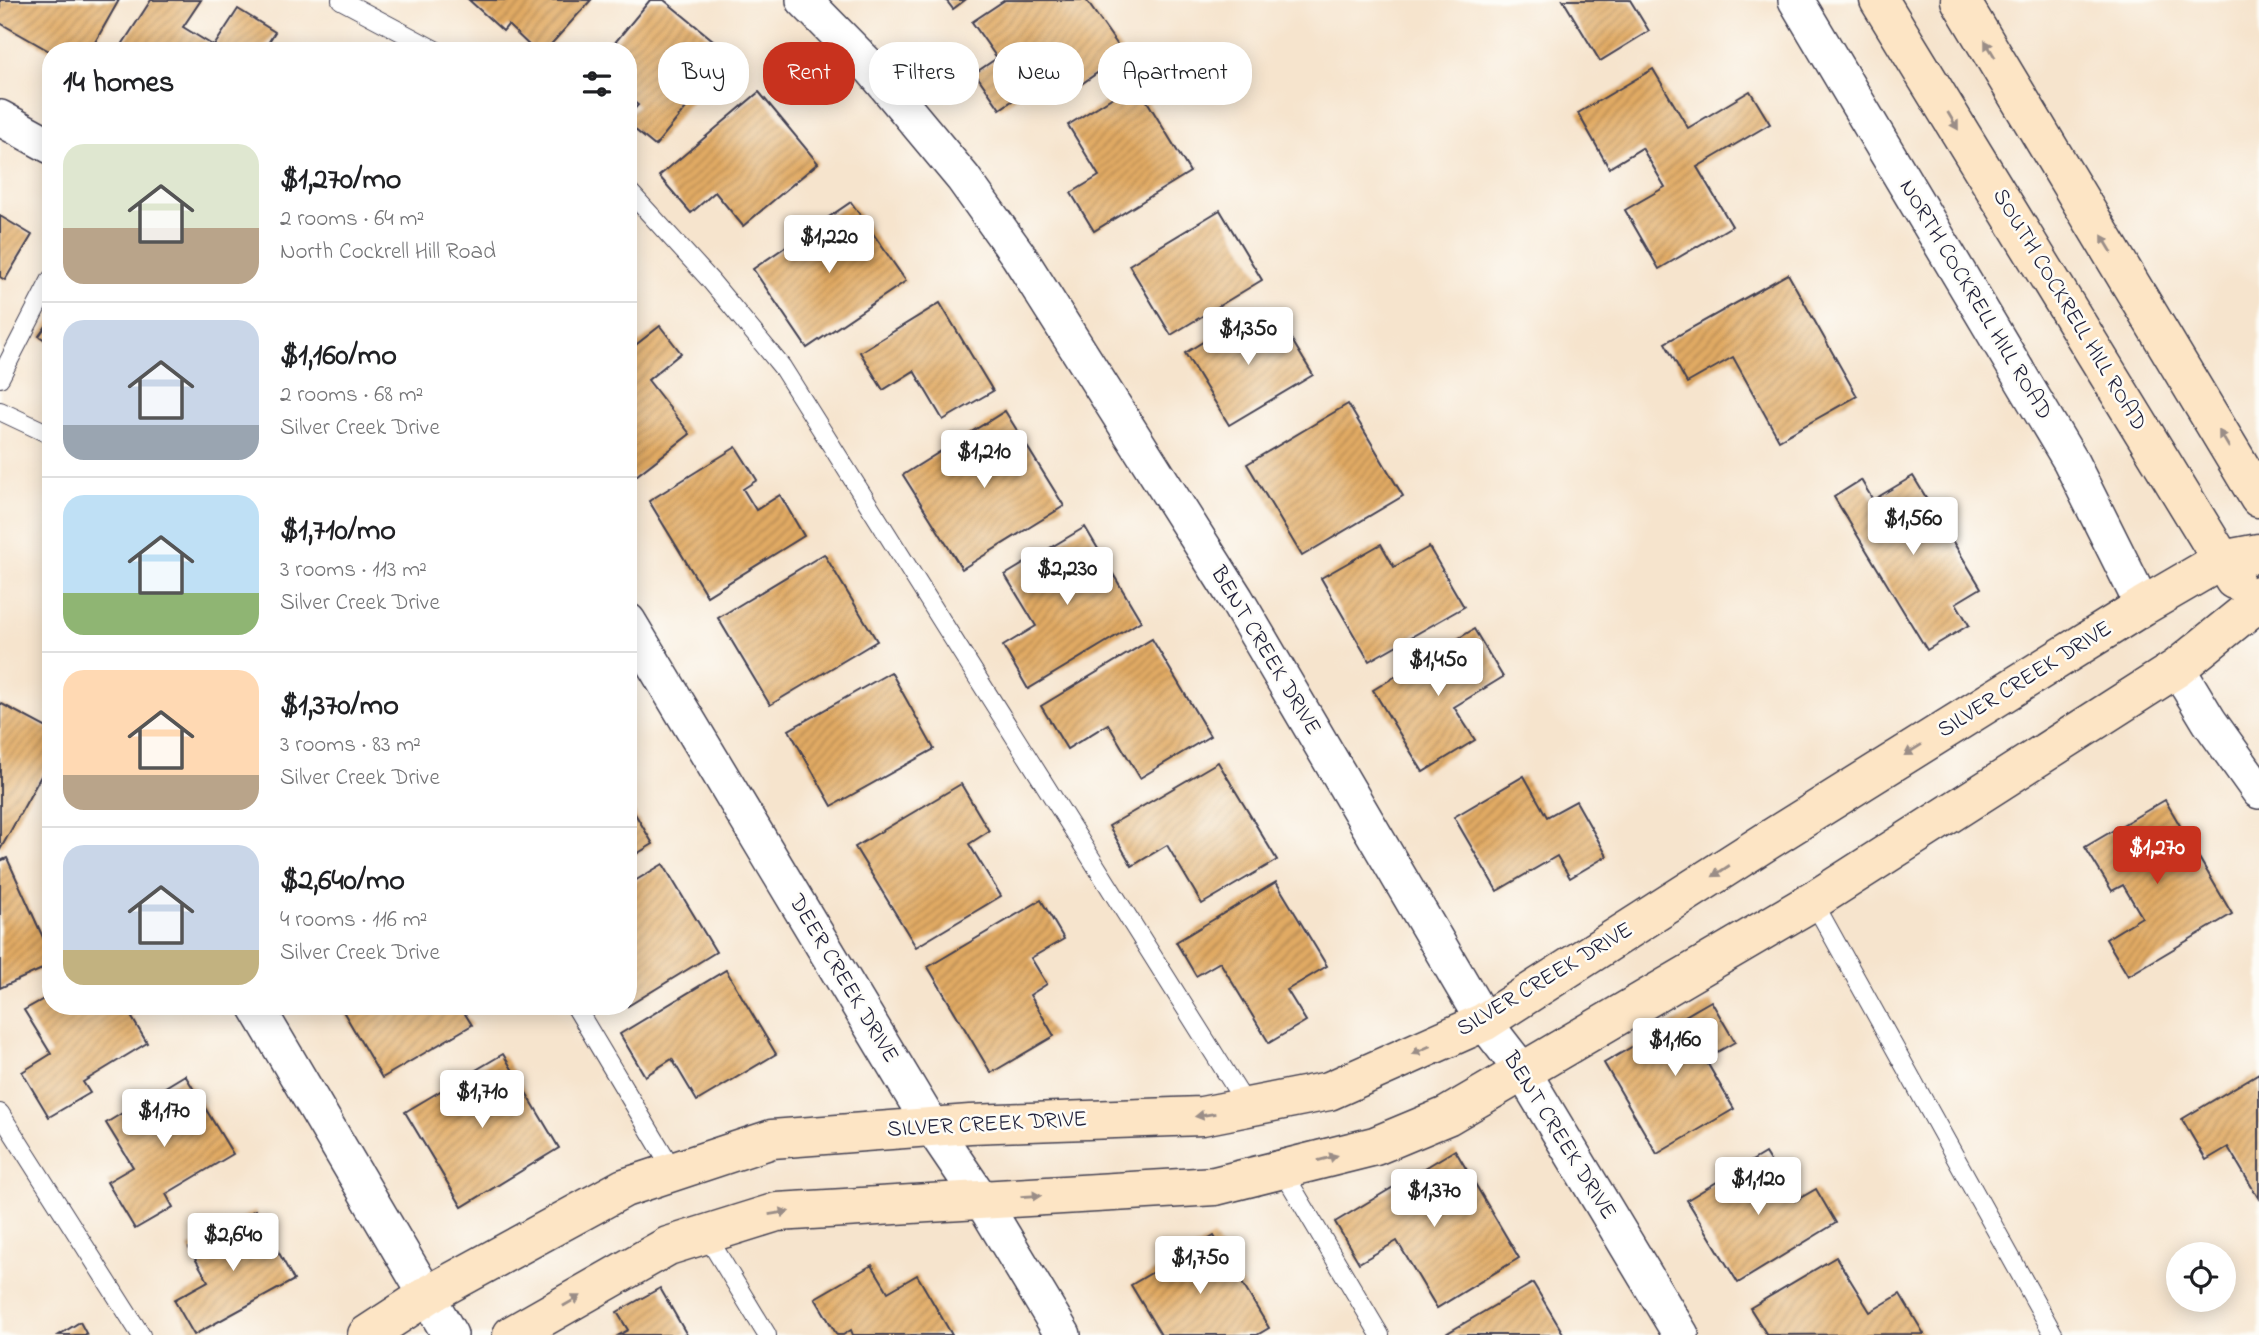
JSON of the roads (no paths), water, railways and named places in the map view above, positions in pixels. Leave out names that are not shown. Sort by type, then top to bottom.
[{"type":"street","name":"BENT CREEK DRIVE","points":[[804,0],[873,70],[963,178],[1018,255],[1236,599],[1484,1022],[1523,1072],[1681,1335]]},
{"type":"street","name":"NORTH COCKRELL HILL ROAD","points":[[1796,0],[2070,460],[2143,607]]},
{"type":"street","name":"SOUTH COCKRELL HILL ROAD","points":[[1879,0],[2222,560],[2256,608]]},
{"type":"street","points":[[1960,0],[2259,498]]},
{"type":"street","points":[[0,118],[42,141]]},
{"type":"street","name":"SILVER CREEK DRIVE","points":[[367,1335],[428,1295],[624,1188],[772,1139],[932,1127],[1202,1116],[1329,1091],[1484,1022],[1767,841],[2143,607],[2222,560],[2259,553]]},
{"type":"street","points":[[512,1335],[668,1246],[777,1212],[1215,1186],[1375,1146],[1447,1116],[1813,901],[2177,668],[2256,608]]},
{"type":"street","name":"DEER CREEK DRIVE","points":[[637,636],[932,1127],[981,1199],[1063,1335]]},
{"type":"street","points":[[2177,668],[2209,721],[2259,791]]},
{"type":"street","points":[[261,1015],[450,1335]]},
{"type":"lane","points":[[341,0],[420,42]]},
{"type":"lane","points":[[637,200],[782,367],[1247,1106]]},
{"type":"lane","points":[[0,379],[42,297]]},
{"type":"lane","points":[[0,411],[42,431]]},
{"type":"lane","points":[[1813,901],[2054,1335]]},
{"type":"lane","points":[[580,1015],[673,1170]]},
{"type":"lane","points":[[0,1114],[141,1335]]},
{"type":"lane","points":[[1282,1170],[1380,1335]]},
{"type":"lane","points":[[705,1233],[767,1335]]}]
